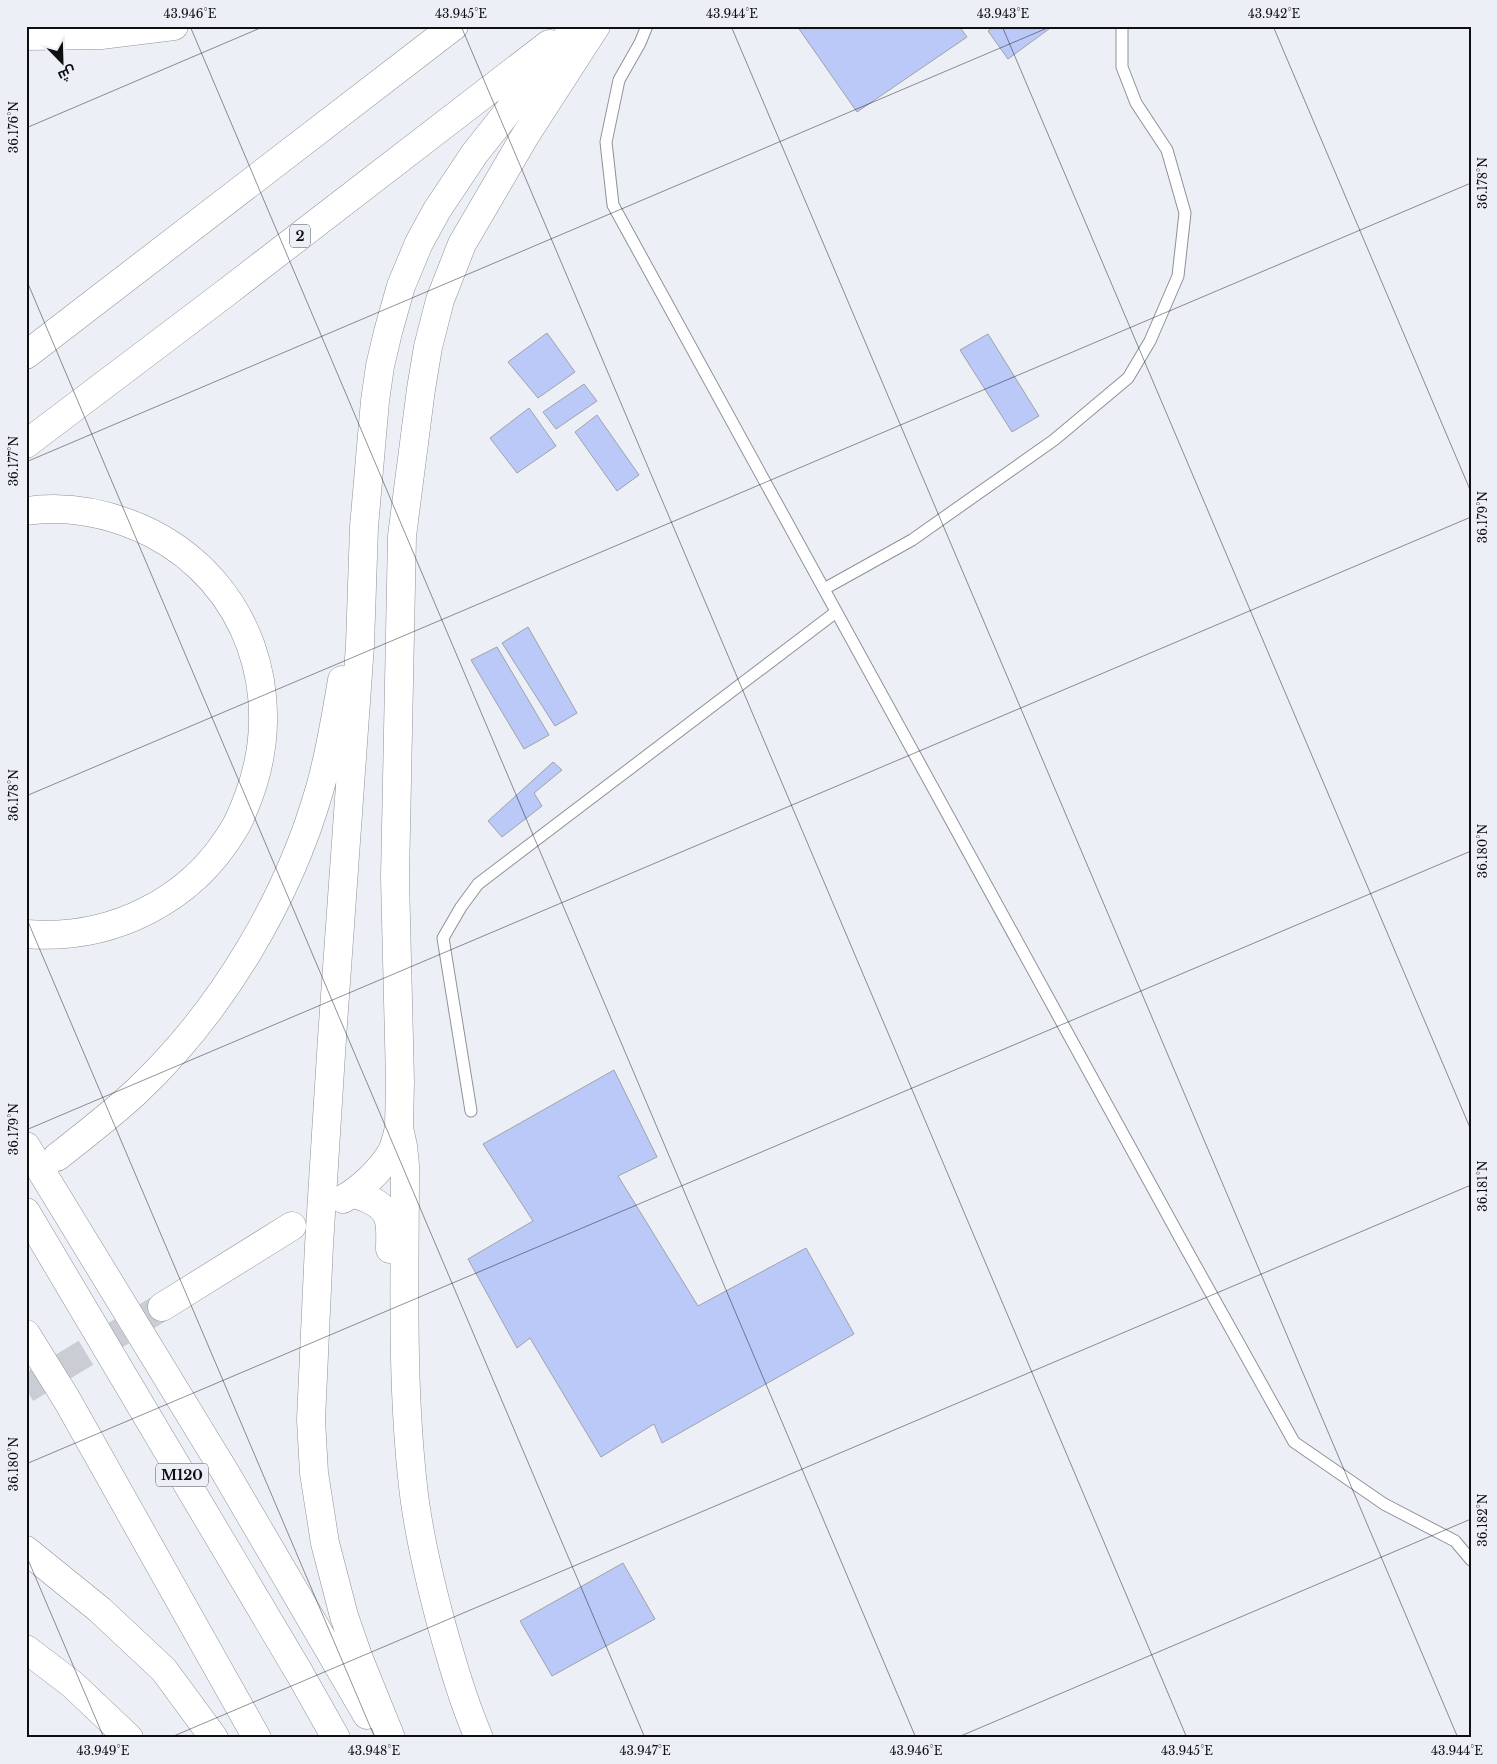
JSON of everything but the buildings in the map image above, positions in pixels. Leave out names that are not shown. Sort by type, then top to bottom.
[{"type":"main road","points":[[26,36],[101,35],[174,26]]},
{"type":"main road","points":[[26,355],[454,26]]},
{"type":"main road","name":"2","points":[[26,444],[231,289],[572,26]]},
{"type":"main road","points":[[391,1738],[353,1642],[325,1542],[314,1473],[311,1420],[319,1245],[332,1038],[360,645],[364,527],[375,402],[380,366],[401,286],[419,243],[475,153],[576,26]]},
{"type":"main road","points":[[462,1738],[433,1652],[416,1586],[402,1514],[392,1426],[389,1220],[381,1207],[367,1198],[348,1197],[386,1160],[395,1145],[399,1128],[400,1081],[395,878],[402,536],[428,347],[440,300],[462,244],[525,136],[596,26]]},
{"type":"main road","points":[[26,511],[51,508],[78,510],[102,515],[140,528],[170,543],[188,556],[218,587],[241,623],[255,660],[263,705],[260,759],[254,781],[235,828],[222,848],[205,867],[178,892],[149,911],[122,922],[89,932],[47,935],[26,934]]},
{"type":"main road","points":[[57,1157],[137,1091],[202,1019],[236,971],[264,924],[289,873],[320,789],[329,752],[364,527]]},
{"type":"main road","points":[[399,1128],[405,1165],[406,1362],[413,1487],[426,1564],[436,1605],[461,1690],[479,1738]]},
{"type":"main road","points":[[26,1146],[225,1472],[380,1738]]},
{"type":"main road","name":"M120","points":[[26,1212],[336,1738]]},
{"type":"main road","points":[[162,1307],[292,1226]]},
{"type":"main road","points":[[26,1334],[66,1400],[257,1738]]},
{"type":"main road","points":[[26,1550],[100,1610],[164,1670],[214,1738]]},
{"type":"main road","points":[[26,1649],[72,1684],[129,1738]]},
{"type":"main road","points":[[26,1669],[68,1702],[108,1738]]},
{"type":"lane","points":[[647,26],[640,43],[619,80],[606,142],[613,206],[1294,1442],[1384,1504],[1455,1541],[1471,1560]]},
{"type":"lane","points":[[824,589],[912,540],[1054,440],[1128,378],[1150,341],[1178,276],[1184,213],[1167,150],[1136,103],[1122,67],[1122,26]]},
{"type":"lane","points":[[471,1111],[443,938],[461,907],[478,884],[836,612]]},
{"type":"tunnel","points":[[26,1389],[162,1307]]}]
